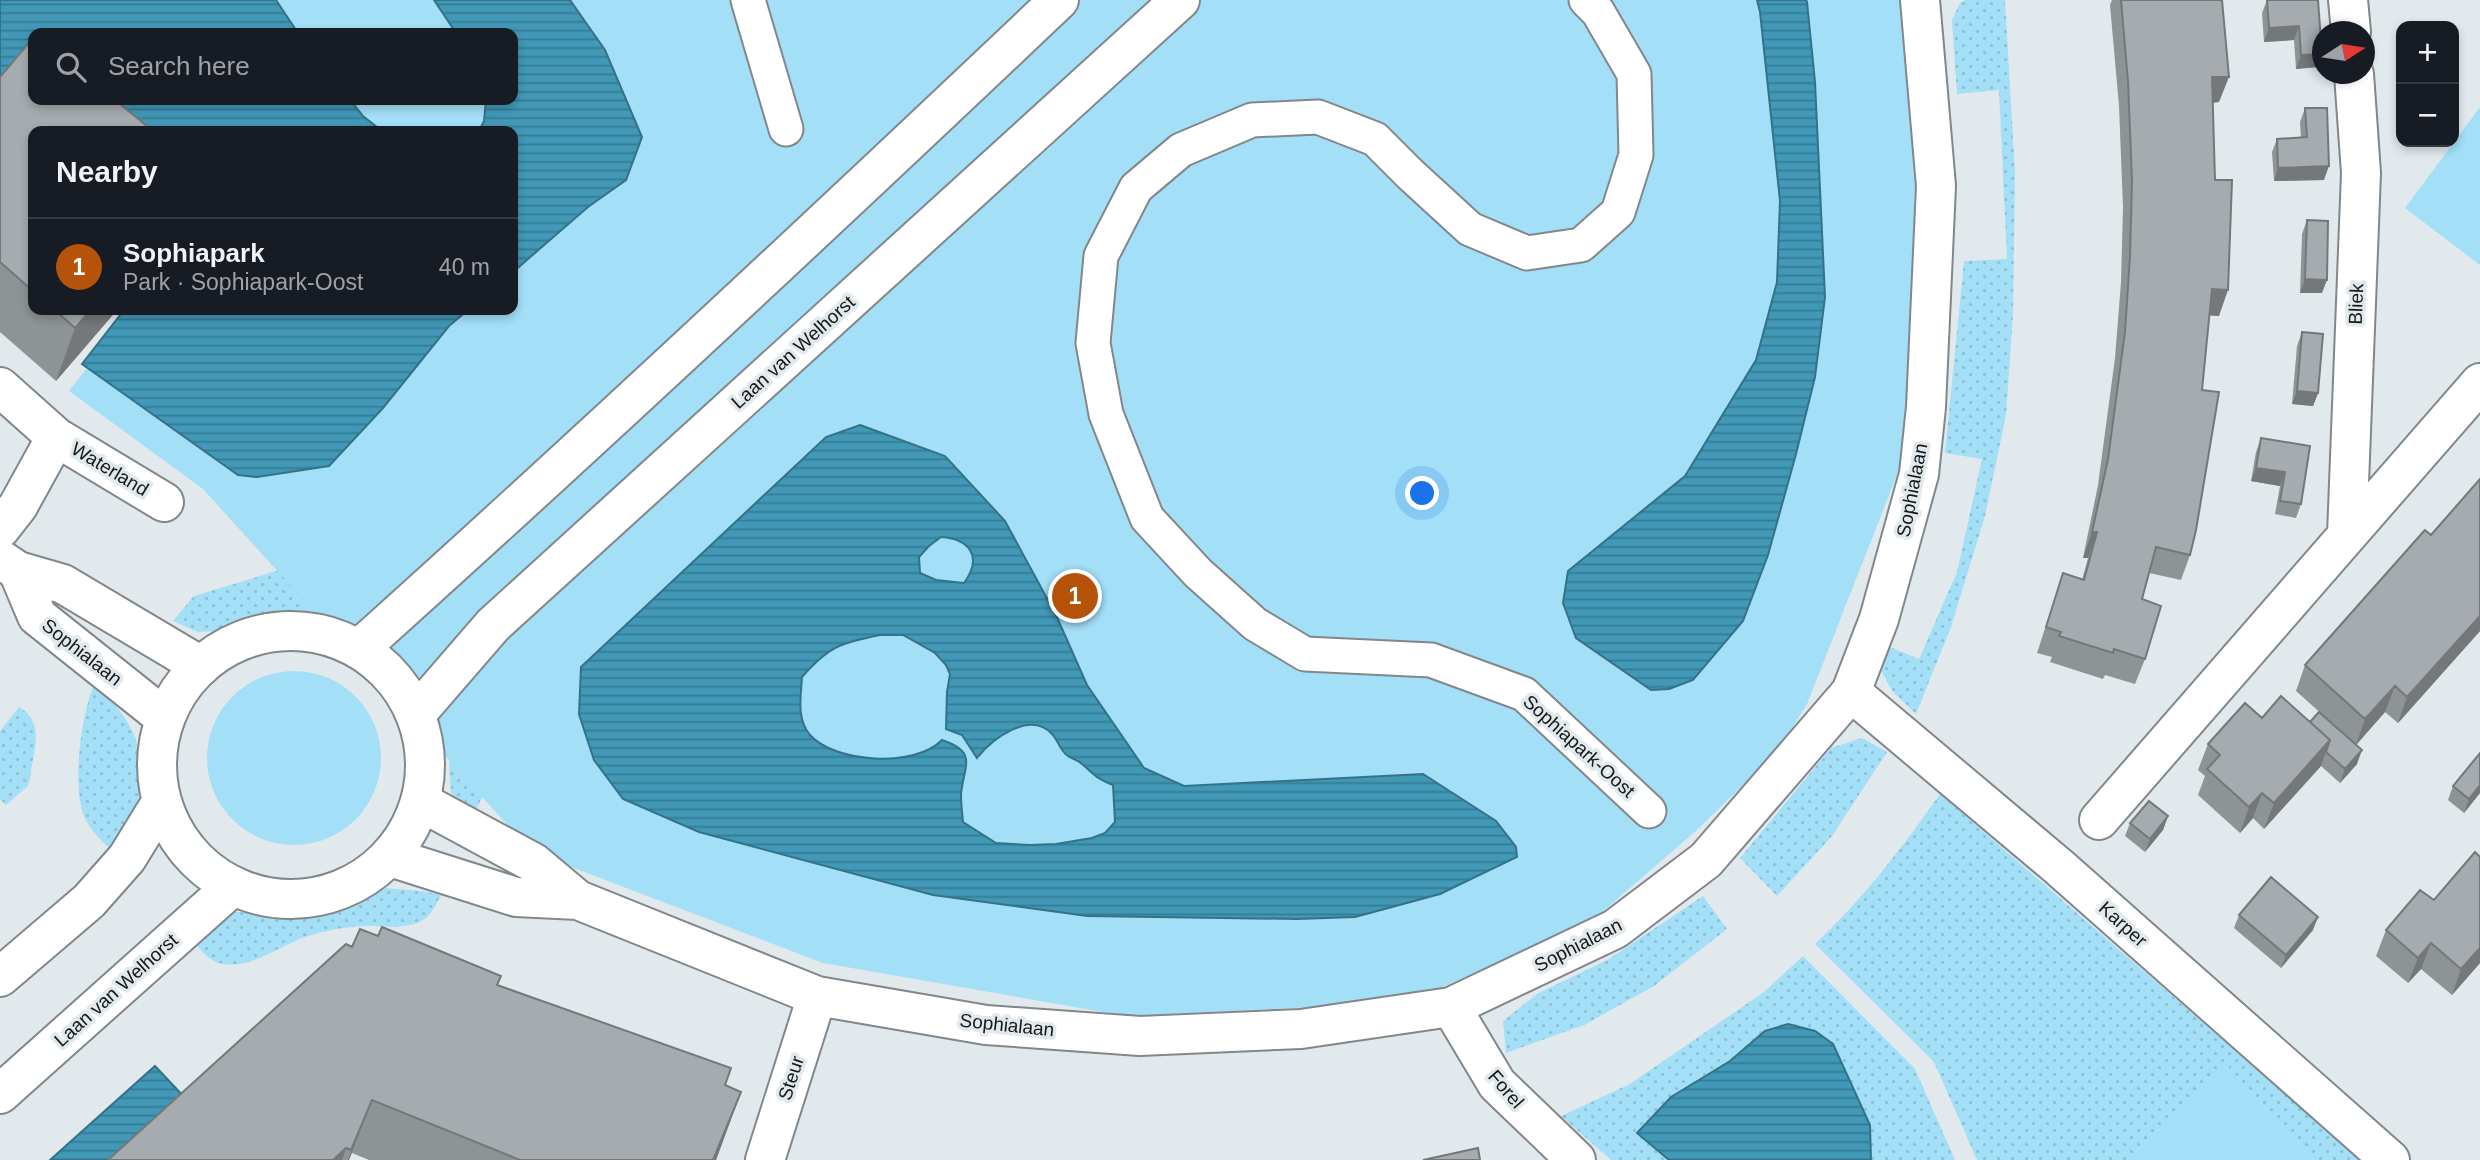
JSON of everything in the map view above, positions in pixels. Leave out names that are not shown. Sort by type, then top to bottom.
[{"type":"street","points":[[748,0],[786,129]]},
{"type":"street","points":[[359,649],[701,338],[1059,0]]},
{"type":"street","name":"Laan van Welhorst","points":[[416,714],[494,625],[1180,0]]},
{"type":"street","name":"Sophiapark-Oost","points":[[1586,0],[1598,12],[1634,74],[1636,155],[1618,212],[1581,245],[1527,253],[1470,229],[1376,139],[1330,121],[1318,117],[1252,120],[1181,150],[1136,188],[1101,256],[1093,343],[1106,414],[1147,518],[1198,573],[1255,624],[1305,654],[1431,660],[1524,694],[1649,811]]},
{"type":"street","name":"Sophialaan","points":[[421,803],[534,863],[578,900],[817,996],[986,1025],[1140,1036],[1301,1029],[1451,1007],[1615,929],[1706,860],[1852,692],[1879,619],[1919,474],[1926,407],[1936,187],[1920,0]]},
{"type":"street","points":[[2348,0],[2350,21]]},
{"type":"street","name":"Bliek","points":[[2347,535],[2361,173],[2355,84]]},
{"type":"street","points":[[2099,820],[2480,383]]},
{"type":"street","name":"Waterland","points":[[0,387],[56,437],[164,502]]},
{"type":"street","name":"Waterland","points":[[0,529],[18,506],[56,437]]},
{"type":"street","name":"Sophialaan","points":[[9,565],[63,583],[201,666]]},
{"type":"street","name":"Sophialaan","points":[[9,565],[37,616],[165,718]]},
{"type":"street","points":[[278,631],[320,634],[359,649],[393,677],[416,714],[422,736],[425,758],[421,803],[408,832],[374,872],[337,892],[317,898],[274,899],[233,887],[201,865],[168,819],[158,781],[157,759],[165,718],[180,690],[201,666],[236,642],[278,631]]},
{"type":"street","name":"Karper","points":[[1852,692],[2059,867],[2390,1160]]},
{"type":"street","points":[[0,977],[89,901],[127,858],[162,801]]},
{"type":"street","name":"Sophialaan","points":[[390,856],[516,897],[578,900]]},
{"type":"street","name":"Laan van Welhorst","points":[[0,1094],[233,887]]},
{"type":"street","name":"Steur","points":[[765,1160],[817,996]]},
{"type":"street","name":"Forel","points":[[1451,1007],[1497,1084],[1576,1160]]},
{"type":"shaded area","points":[[0,0],[1900,0],[1917,138],[1906,452],[1807,704],[1778,751],[1698,829],[1593,920],[1429,993],[1313,1007],[1126,1016],[823,963],[532,852],[203,489],[69,391],[128,315],[518,315],[518,126],[99,126],[78,105],[518,105],[518,28],[28,28]]},
{"type":"shaded area","points":[[0,0],[276,0],[295,28],[28,28],[28,100],[0,106]]},
{"type":"shaded area","points":[[434,0],[570,0],[605,50],[642,137],[626,180],[588,207],[518,268],[518,126],[482,126],[486,105],[518,105],[518,28],[453,28]]},
{"type":"shaded area","points":[[1757,0],[1807,2],[1815,82],[1825,297],[1815,377],[1768,555],[1743,621],[1693,680],[1669,689],[1651,690],[1576,638],[1563,603],[1568,571],[1685,476],[1756,360],[1777,282],[1780,201]]},
{"type":"shaded area","points":[[1965,0],[2005,0],[2015,173],[2013,315],[2006,415],[1985,516],[1951,627],[1916,714],[1893,692],[1879,667],[1885,645],[1919,659],[1957,572],[1982,459],[1945,453],[1964,261],[2007,259],[1999,90],[1957,94],[1952,20],[1960,3]]},
{"type":"shaded area","points":[[40,105],[354,105],[376,126],[65,126]]},
{"type":"shaded area","points":[[2480,107],[2480,265],[2405,208],[2450,147],[2459,147],[2459,135]]},
{"type":"shaded area","points":[[120,315],[462,315],[449,326],[383,408],[329,466],[257,477],[238,475],[82,364]]},
{"type":"shaded area","points":[[860,425],[945,456],[1005,521],[1056,615],[1087,685],[1144,768],[1184,786],[1423,774],[1496,821],[1516,847],[1517,857],[1440,894],[1355,917],[1297,919],[1087,916],[933,895],[699,832],[623,799],[594,760],[579,714],[581,667],[826,437]],"holes":[[[941,537],[960,541],[970,551],[973,565],[964,583],[936,580],[920,573],[919,557]],[[880,635],[903,635],[935,653],[946,665],[950,674],[946,729],[962,735],[977,758],[992,743],[1012,730],[1033,725],[1043,727],[1054,736],[1065,754],[1113,785],[1115,822],[1105,833],[1092,838],[1056,844],[996,843],[963,822],[961,794],[966,761],[961,749],[942,740],[930,749],[914,755],[875,758],[837,752],[810,735],[800,707],[802,677],[820,658],[836,647]]]},
{"type":"shaded area","points":[[316,559],[325,613],[288,611],[216,631],[198,632],[173,621],[194,596]]},
{"type":"shaded area","points":[[294,671],[327,678],[355,697],[374,725],[381,758],[374,791],[355,819],[327,838],[294,845],[261,838],[233,819],[214,791],[207,758],[214,725],[233,697],[261,678]]},
{"type":"shaded area","points":[[94,685],[108,697],[129,724],[136,739],[142,771],[136,807],[112,851],[87,822],[79,793],[79,754],[85,715]]},
{"type":"shaded area","points":[[19,707],[33,721],[35,748],[28,786],[6,805],[0,799],[0,731]]},
{"type":"shaded area","points":[[452,737],[497,766],[474,814],[451,793],[449,761]]},
{"type":"shaded area","points":[[1862,738],[1887,752],[1832,836],[1777,896],[1740,858],[1831,748]]},
{"type":"shaded area","points":[[1940,794],[2361,1160],[2314,1160],[2228,1067],[2126,1160],[1977,1160],[1934,1062],[1815,944],[1881,872]]},
{"type":"shaded area","points":[[385,888],[441,895],[429,915],[417,923],[399,927],[362,926],[328,931],[304,938],[259,959],[236,964],[213,960],[203,953],[188,934],[206,919],[236,912],[296,916],[324,913],[347,907]]},
{"type":"shaded area","points":[[1703,896],[1727,929],[1654,986],[1584,1025],[1506,1053],[1503,1021],[1537,994],[1609,959]]},
{"type":"shaded area","points":[[1803,956],[1915,1069],[1955,1160],[1871,1160],[1869,1125],[1765,1031],[1730,1061],[1698,1079],[1638,1133],[1669,1160],[1611,1160],[1561,1116],[1630,1084],[1764,992]]},
{"type":"shaded area","points":[[1788,1024],[1815,1031],[1833,1044],[1870,1125],[1871,1160],[1669,1160],[1637,1133],[1671,1097],[1730,1061],[1765,1031]]},
{"type":"shaded area","points":[[155,1066],[187,1100],[124,1160],[50,1160]]},
{"type":"shaded area","points":[[2228,1067],[2314,1160],[2126,1160]]},
{"type":"building","points":[[2121,0],[2222,0],[2229,77],[2212,77],[2215,180],[2232,180],[2228,290],[2212,289],[2202,390],[2219,392],[2190,555],[2156,547],[2142,599],[2161,606],[2145,659],[2114,649],[2113,653],[2059,636],[2061,632],[2046,627],[2063,573],[2084,580],[2097,532],[2092,532],[2108,459],[2125,332],[2132,181]]},
{"type":"building","points":[[2267,0],[2318,0],[2320,21],[2312,21],[2312,54],[2301,55],[2299,26],[2269,28]]},
{"type":"building","points":[[28,44],[28,105],[121,105],[147,126],[28,126],[28,287],[0,262],[0,77]]},
{"type":"building","points":[[2305,108],[2327,108],[2329,166],[2278,168],[2277,139],[2307,137]]},
{"type":"building","points":[[2307,220],[2328,221],[2327,280],[2305,279]]},
{"type":"building","points":[[61,315],[87,315],[75,328]]},
{"type":"building","points":[[2302,332],[2323,334],[2318,393],[2297,391]]},
{"type":"building","points":[[2261,438],[2310,446],[2301,504],[2280,501],[2285,472],[2256,468]]},
{"type":"building","points":[[2480,479],[2480,616],[2407,697],[2395,686],[2365,719],[2305,665],[2424,531],[2431,535]]},
{"type":"building","points":[[2281,696],[2330,740],[2274,803],[2262,793],[2249,807],[2207,769],[2220,755],[2208,744],[2245,703],[2262,718]]},
{"type":"building","points":[[2319,712],[2362,750],[2345,769],[2326,752],[2330,740],[2310,722]]},
{"type":"building","points":[[2480,753],[2480,785],[2469,799],[2453,786]]},
{"type":"building","points":[[2149,801],[2168,816],[2150,839],[2130,823]]},
{"type":"building","points":[[2475,852],[2480,857],[2480,948],[2461,969],[2431,943],[2418,958],[2386,930],[2420,890],[2434,900]]},
{"type":"building","points":[[2271,877],[2318,917],[2286,955],[2239,915]]},
{"type":"building","points":[[382,927],[501,976],[497,985],[731,1068],[725,1085],[741,1092],[713,1160],[520,1160],[372,1100],[351,1150],[346,1148],[333,1160],[108,1160],[346,944],[352,947],[360,929],[378,936]]},
{"type":"building","points":[[1478,1148],[1480,1160],[1423,1160]]},
{"type":"place","name":"Sophiapark","points":[[1075,596]]}]
